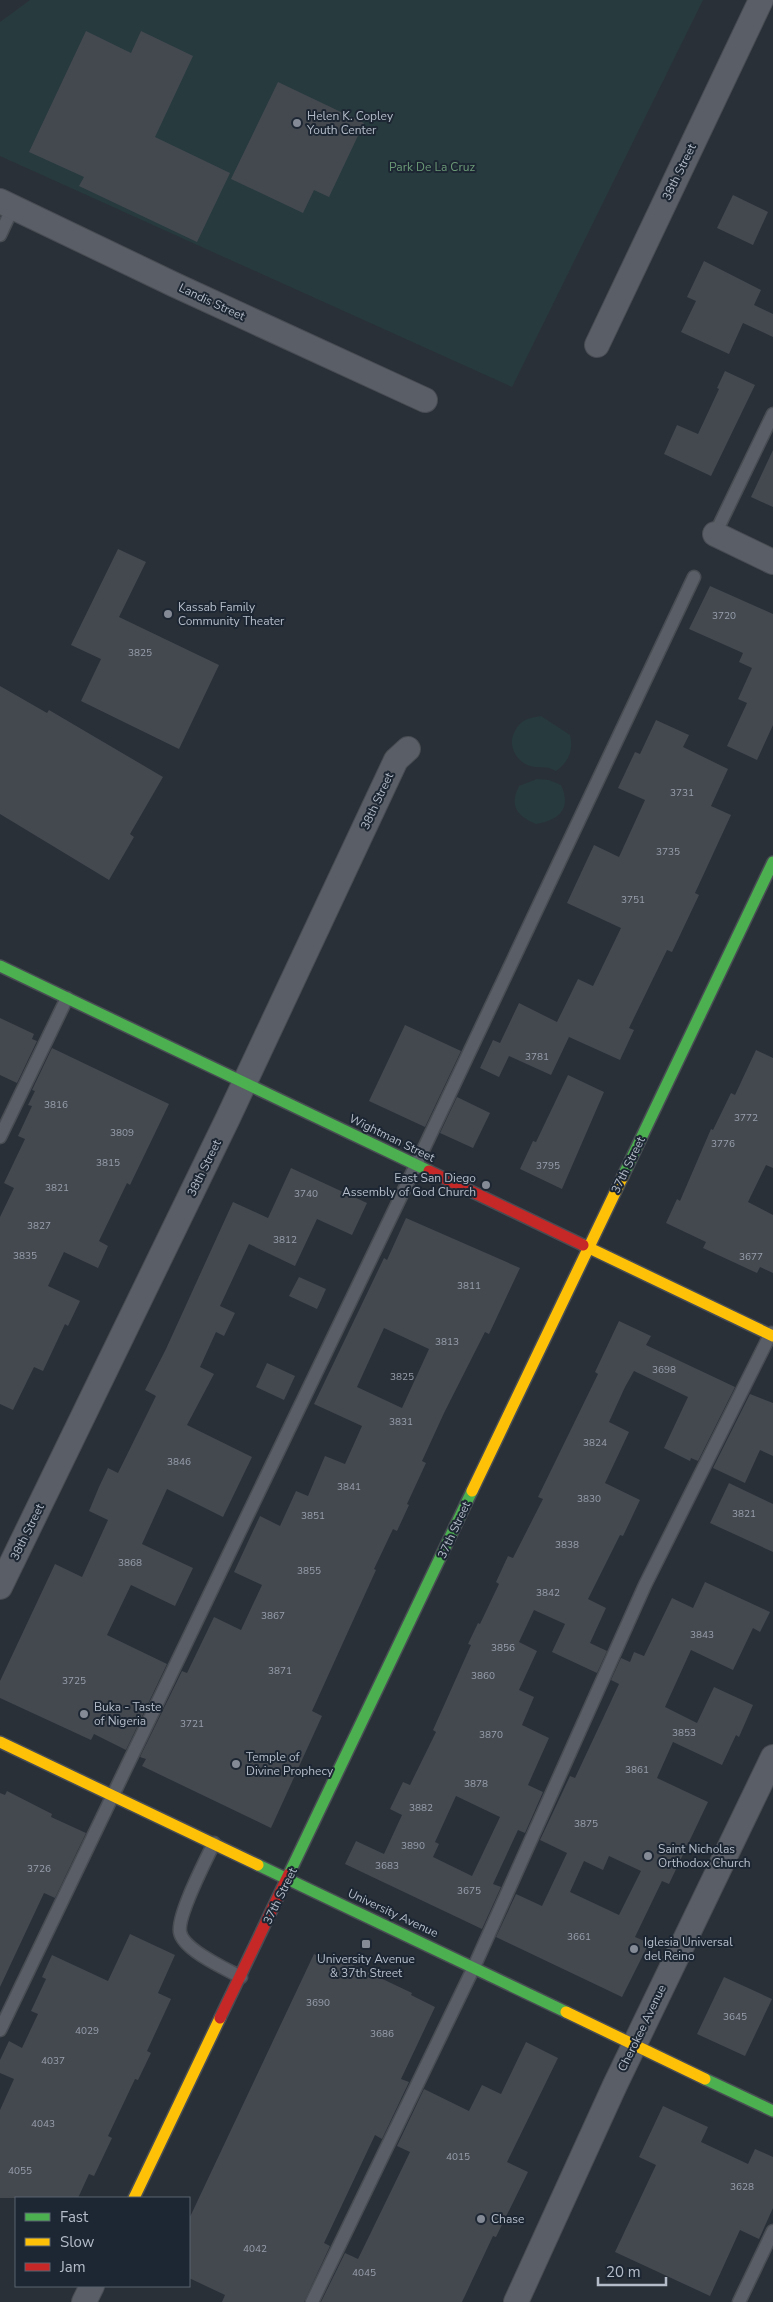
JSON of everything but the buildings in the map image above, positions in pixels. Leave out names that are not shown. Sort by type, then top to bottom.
[{"type":"main road","name":"37th Street","points":[[134,2197],[773,862]]},
{"type":"main road","name":"Wightman Street","points":[[0,966],[772,1333]]},
{"type":"main road","name":"University Avenue","points":[[0,1742],[773,2110]]},
{"type":"street","name":"38th Street","points":[[597,345],[761,0]]},
{"type":"street","name":"Landis Street","points":[[7,204],[174,285],[425,400]]},
{"type":"street","points":[[715,534],[773,562]]},
{"type":"street","name":"38th Street","points":[[0,1587],[245,1084],[396,760],[408,749]]},
{"type":"street","name":"Cherokee Avenue","points":[[516,2302],[634,2044],[773,1757]]},
{"type":"street","points":[[84,2302],[92,2287]]},
{"type":"lane","points":[[0,234],[7,204]]},
{"type":"lane","points":[[715,534],[773,414]]},
{"type":"lane","points":[[0,2030],[416,1165],[694,577]]},
{"type":"lane","points":[[0,1137],[67,998]]},
{"type":"lane","points":[[312,2302],[474,1967],[644,1585],[772,1333]]},
{"type":"lane","points":[[214,1843],[191,1893],[181,1921],[180,1933],[187,1944],[209,1959],[241,1976]]},
{"type":"lane","points":[[739,2302],[773,2231]]},
{"type":"green space","name":"Park De La Cruz","points":[[30,0],[703,0],[512,387],[0,156],[0,22]]},
{"type":"green space","points":[[541,716],[570,735],[571,746],[569,756],[556,771],[525,764],[514,752],[512,746],[513,736],[517,727],[529,718]]},
{"type":"green space","points":[[537,779],[549,780],[561,785],[565,801],[564,807],[557,816],[551,820],[536,824],[520,814],[515,805],[515,799],[519,786]]},
{"type":"traffic: fast","points":[[623,1176],[773,862]]},
{"type":"traffic: fast","points":[[0,966],[429,1171]]},
{"type":"traffic: fast","points":[[289,1874],[472,1491]]},
{"type":"traffic: fast","points":[[258,1865],[566,2012]]},
{"type":"traffic: fast","points":[[705,2079],[773,2111]]},
{"type":"traffic: slow","points":[[472,1491],[623,1176]]},
{"type":"traffic: slow","points":[[583,1245],[773,1336]]},
{"type":"traffic: slow","points":[[0,1742],[258,1865]]},
{"type":"traffic: slow","points":[[566,2012],[705,2079]]},
{"type":"traffic: slow","points":[[134,2197],[220,2018]]},
{"type":"traffic: jam","points":[[429,1171],[583,1245]]},
{"type":"traffic: jam","points":[[220,2018],[289,1874]]},
{"type":"place","name":"Helen K. Copley Youth Center","points":[[297,123]]},
{"type":"place","name":"Kassab Family Community Theater","points":[[168,614]]},
{"type":"place","name":"East San Diego Assembly of God Church","points":[[486,1185]]},
{"type":"place","name":"Buka - Taste of Nigeria","points":[[84,1714]]},
{"type":"place","name":"Temple of Divine Prophecy","points":[[236,1764]]},
{"type":"place","name":"Saint Nicholas Orthodox Church","points":[[648,1856]]},
{"type":"place","name":"University Avenue & 37th Street","points":[[366,1944]]},
{"type":"place","name":"Iglesia Universal del Reino","points":[[634,1949]]},
{"type":"place","name":"Chase","points":[[481,2219]]}]
